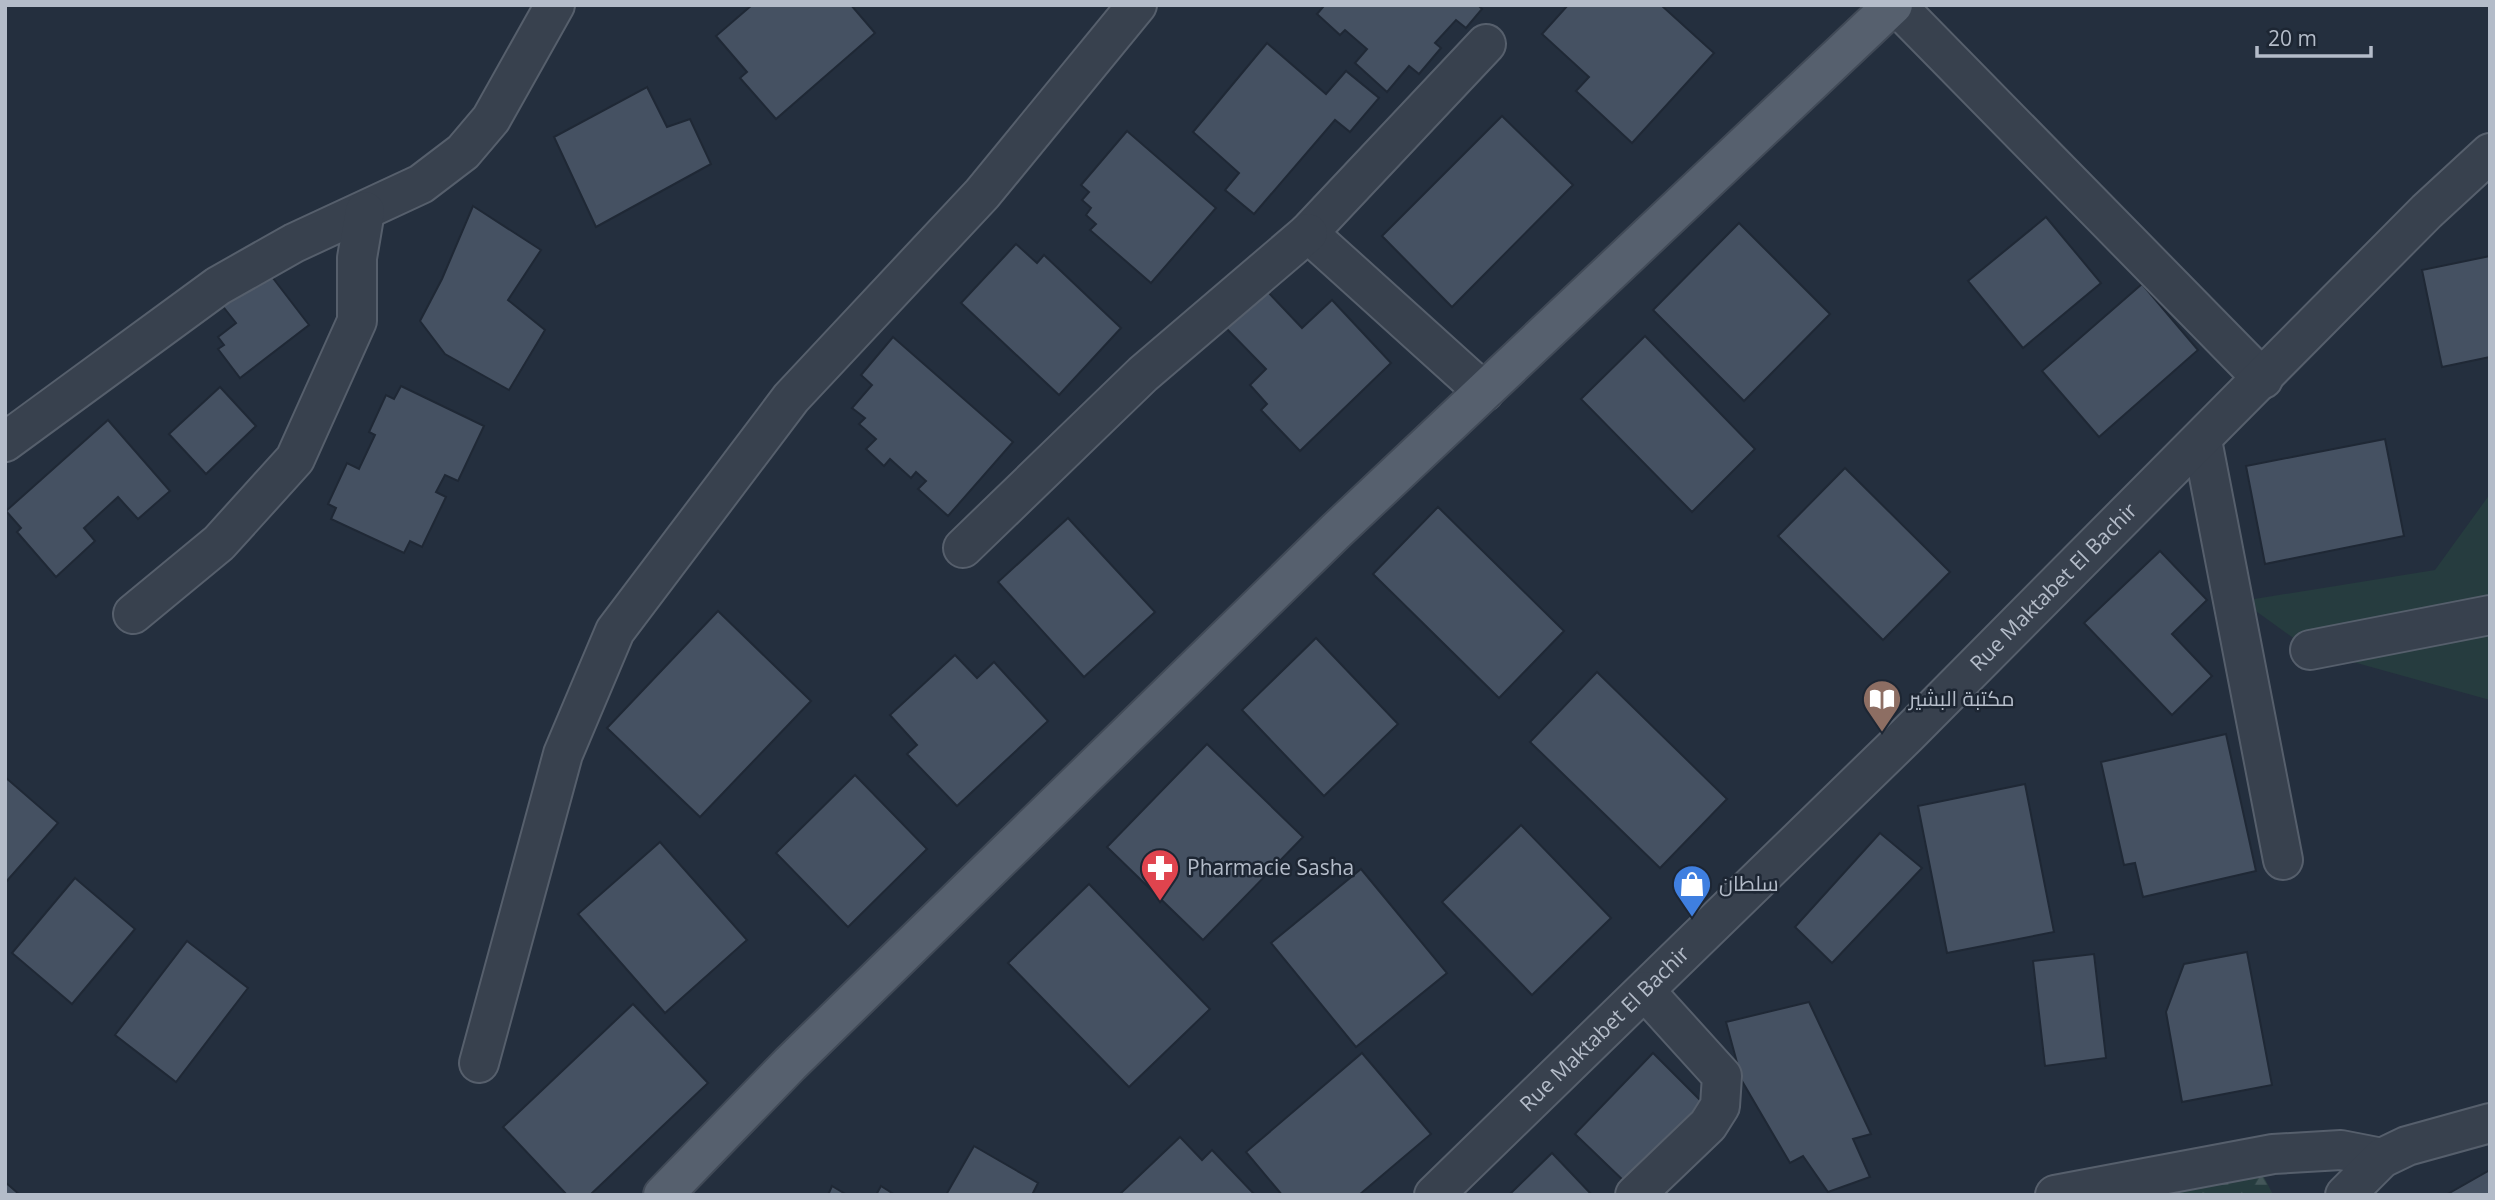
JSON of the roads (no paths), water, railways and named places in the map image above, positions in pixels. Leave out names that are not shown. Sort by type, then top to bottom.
[{"type":"main road","points":[[663,1195],[800,1054],[1336,531],[1894,5]]},
{"type":"street","points":[[5,442],[218,286],[293,243],[421,184],[463,152],[491,119],[555,5]]},
{"type":"street","points":[[479,1063],[563,754],[615,631],[791,398],[982,194],[1137,5]]},
{"type":"street","points":[[1894,5],[2263,379]]},
{"type":"street","points":[[962,548],[1143,374],[1308,233],[1486,44]]},
{"type":"street","name":"Rue Maktabet El Bachir","points":[[1435,1194],[1907,735],[2427,211],[2490,153]]},
{"type":"street","points":[[133,614],[219,542],[295,459],[357,321],[357,258],[365,211]]},
{"type":"street","points":[[1308,233],[1485,392]]},
{"type":"street","points":[[2202,440],[2283,860]]},
{"type":"street","points":[[2310,650],[2490,615]]},
{"type":"street","points":[[1635,1195],[1708,1125],[1720,1107],[1721,1076],[1645,991]]},
{"type":"street","points":[[2345,1195],[2382,1158],[2407,1146],[2490,1123]]},
{"type":"street","points":[[2055,1195],[2273,1154],[2341,1150],[2382,1158]]},
{"type":"place","name":"مكتبة البشير","points":[[1882,733]]},
{"type":"place","name":"Pharmacie Sasha","points":[[1160,902]]},
{"type":"place","name":"سلطان","points":[[1692,918]]}]
